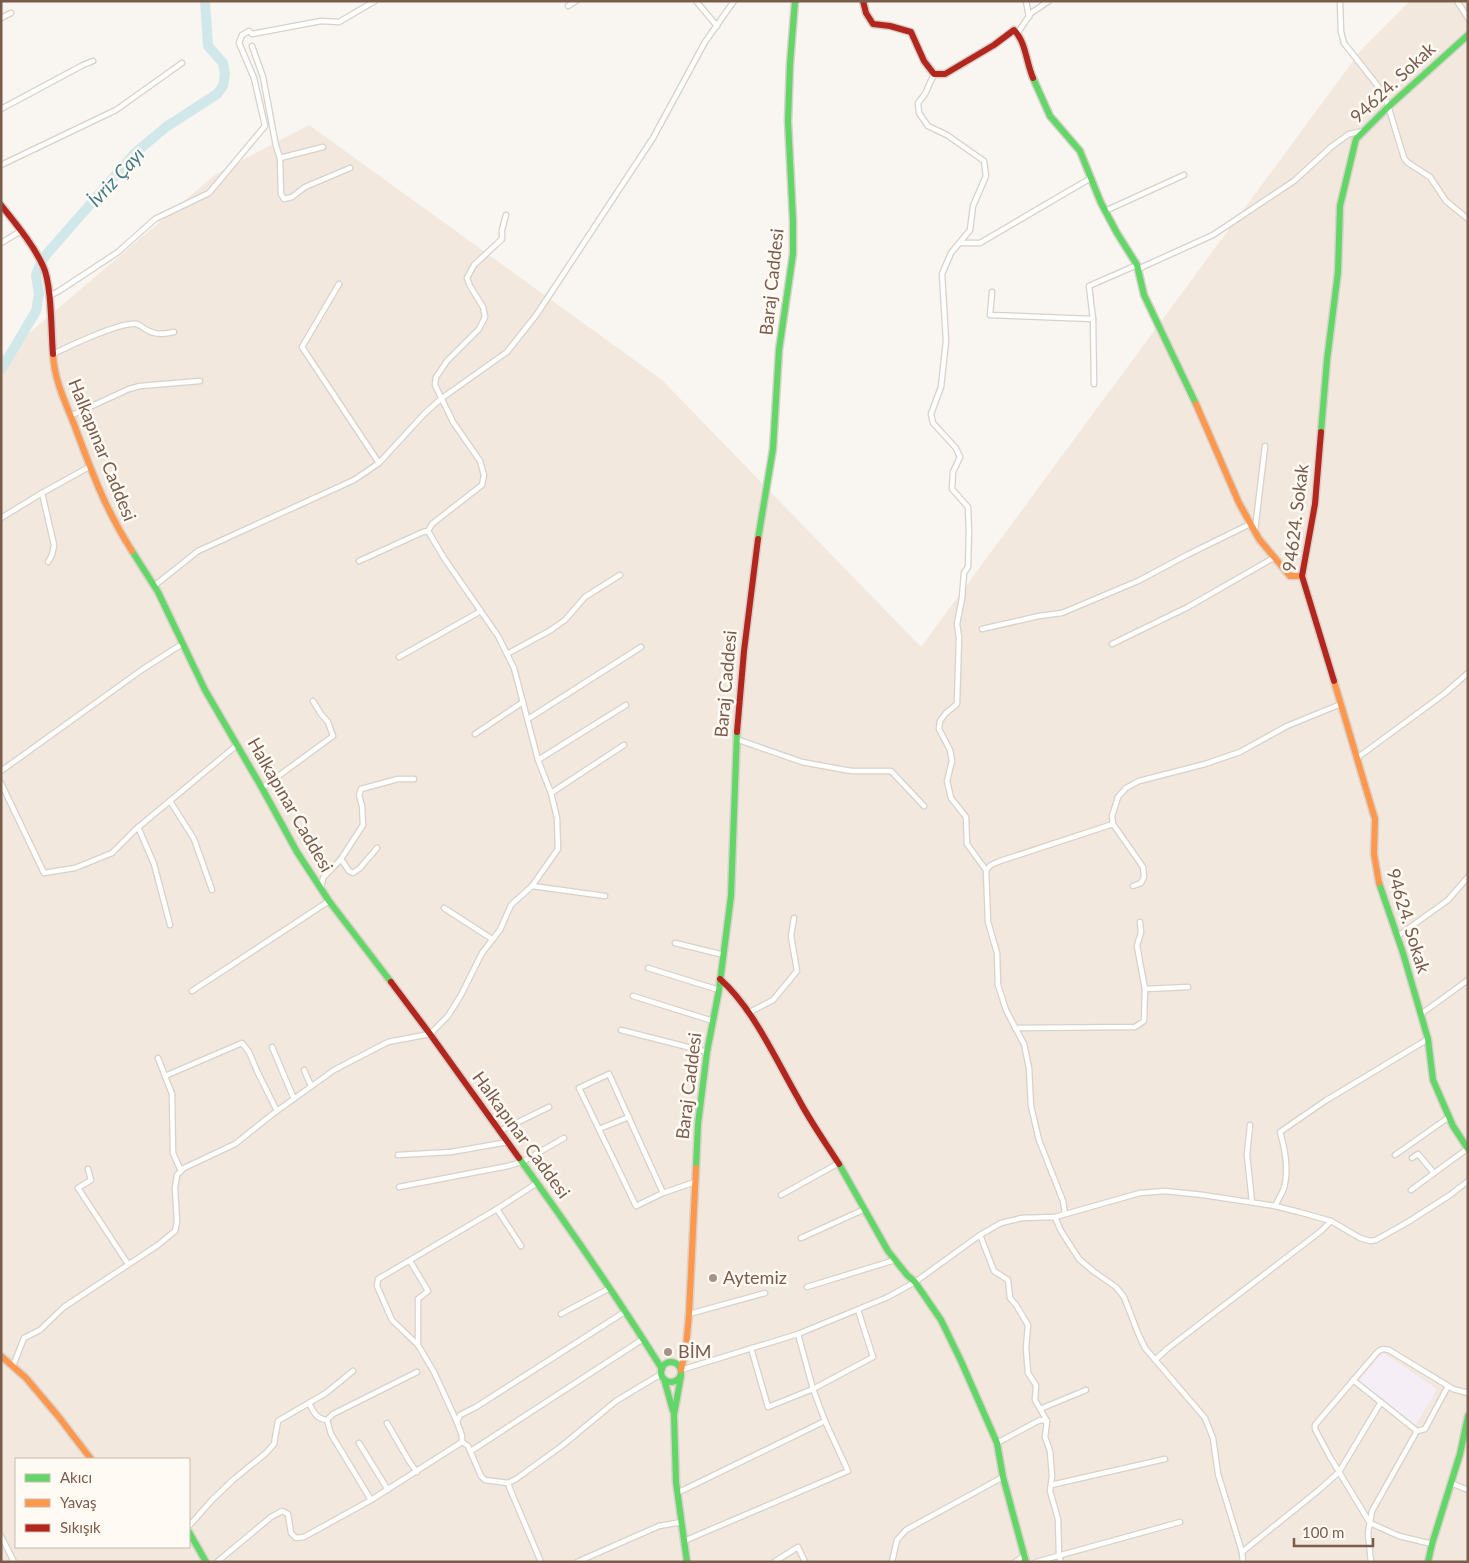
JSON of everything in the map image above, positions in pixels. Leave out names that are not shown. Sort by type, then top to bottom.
[{"type":"main road","name":"Baraj Caddesi","points":[[674,1415],[686,1347],[689,1314],[698,1124],[719,990],[731,896],[736,739],[751,589],[760,521],[771,461],[778,358],[793,254],[788,121],[795,1]]},
{"type":"main road","points":[[862,1],[866,13],[873,24],[890,26],[911,32],[924,61],[934,74],[945,74],[1014,30],[1021,37],[1028,68],[1050,116],[1080,151],[1105,211],[1138,267],[1144,295],[1208,431],[1239,503],[1254,531],[1290,576],[1302,576]]},
{"type":"main road","name":"94624. Sokak","points":[[1468,34],[1356,139],[1340,206],[1338,272],[1327,360],[1315,504],[1302,576],[1342,704],[1375,820],[1374,854],[1379,882],[1398,936],[1428,1039],[1433,1080],[1449,1117],[1468,1149]]},
{"type":"main road","name":"Halkapınar Caddesi","points":[[1,205],[41,261],[49,296],[53,354],[58,383],[113,522],[154,586],[205,690],[300,858],[321,889],[430,1034],[626,1311],[662,1374],[674,1415]]},
{"type":"main road","points":[[720,980],[728,986],[758,1026],[799,1101],[838,1163],[888,1251],[907,1276],[915,1282],[941,1320],[997,1443],[1026,1559]]},
{"type":"main road","points":[[1,1356],[26,1378],[90,1458]]},
{"type":"main road","points":[[673,1362],[678,1365],[681,1373],[675,1382],[669,1382],[662,1374],[665,1364],[673,1362]]},
{"type":"main road","points":[[674,1415],[677,1493],[687,1562]]},
{"type":"main road","points":[[1428,1562],[1460,1454],[1468,1416]]},
{"type":"main road","points":[[190,1534],[206,1562]]},
{"type":"street","points":[[265,126],[254,78],[239,43],[242,35],[249,31],[252,34],[321,21],[339,22],[375,1]]},
{"type":"street","points":[[568,6],[576,1]]},
{"type":"street","points":[[696,1],[717,26]]},
{"type":"street","points":[[154,586],[198,551],[354,480],[379,463],[425,413],[442,398],[507,352],[537,314],[653,138],[705,42],[734,1]]},
{"type":"street","points":[[1026,1],[1029,17]]},
{"type":"street","points":[[1018,34],[1032,13],[1049,1]]},
{"type":"street","points":[[1340,1],[1341,32],[1344,44],[1382,93],[1404,158],[1430,177],[1446,201],[1468,219]]},
{"type":"street","points":[[1457,1],[1468,18]]},
{"type":"street","points":[[1,18],[11,13]]},
{"type":"street","points":[[252,46],[263,77],[280,158],[281,194],[284,199],[292,197],[305,188],[350,168]]},
{"type":"street","points":[[1,109],[93,61]]},
{"type":"street","points":[[1,165],[116,110],[182,63]]},
{"type":"street","points":[[934,74],[918,103],[919,113],[928,126],[947,135],[984,160],[986,176],[973,206],[970,230],[951,253],[942,274],[946,342],[941,387],[930,414],[933,423],[956,448],[960,457],[953,472],[952,489],[968,508],[969,531],[968,567],[964,573],[957,624],[959,637],[957,704],[940,721],[939,729],[950,750],[952,761],[947,782],[951,798],[966,817],[967,844],[986,870],[988,922],[997,953],[998,985],[1006,1010],[1024,1044],[1031,1106],[1039,1140],[1063,1201],[1065,1214]]},
{"type":"street","points":[[265,126],[272,126]]},
{"type":"street","points":[[49,296],[118,252],[155,219],[209,193],[265,126]]},
{"type":"street","points":[[1094,384],[1093,319],[1089,286],[1213,235],[1294,181],[1331,147],[1349,134],[1364,130]]},
{"type":"street","points":[[280,158],[323,147]]},
{"type":"street","points":[[1105,211],[1184,175]]},
{"type":"street","points":[[961,243],[980,243],[1091,178]]},
{"type":"street","points":[[359,562],[428,531],[432,524],[482,485],[484,475],[480,460],[453,422],[435,385],[436,377],[447,362],[479,329],[485,317],[483,306],[467,278],[474,265],[502,239],[506,215]]},
{"type":"street","points":[[1,243],[20,232]]},
{"type":"street","points":[[340,284],[302,347],[379,463]]},
{"type":"street","points":[[992,292],[990,315],[1093,319]]},
{"type":"street","points":[[53,354],[122,325],[138,324],[150,332],[166,334],[174,332]]},
{"type":"street","points":[[70,416],[129,389],[140,386],[200,381]]},
{"type":"street","points":[[1254,531],[1265,446]]},
{"type":"street","points":[[1,518],[90,467]]},
{"type":"street","points":[[42,493],[54,545],[48,562]]},
{"type":"street","points":[[982,629],[1039,616],[1062,613],[1138,581],[1250,524]]},
{"type":"street","points":[[13,1366],[24,1338],[40,1330],[64,1307],[158,1245],[175,1231],[177,1222],[175,1188],[177,1175],[184,1168],[235,1144],[334,1070],[388,1042],[430,1034],[448,1016],[457,1002],[482,953],[500,930],[511,905],[532,886],[558,849],[557,818],[552,793],[538,760],[514,668],[498,636],[444,558],[428,531]]},
{"type":"street","points":[[1112,644],[1188,606],[1275,557]]},
{"type":"street","points":[[507,654],[551,630],[565,620],[585,597],[620,575]]},
{"type":"street","points":[[399,658],[481,611]]},
{"type":"street","points":[[1,772],[143,669],[179,646]]},
{"type":"street","points":[[528,719],[641,647]]},
{"type":"street","points":[[1358,758],[1437,699],[1468,673]]},
{"type":"street","points":[[262,788],[333,736],[328,722],[314,701]]},
{"type":"street","points":[[475,734],[523,702]]},
{"type":"street","points":[[1133,886],[1141,883],[1144,877],[1143,867],[1114,824],[1112,816],[1118,797],[1126,788],[1139,781],[1206,764],[1240,752],[1286,726],[1342,704]]},
{"type":"street","points":[[538,760],[626,705]]},
{"type":"street","points":[[736,739],[802,762],[851,770],[891,771],[924,806]]},
{"type":"street","points":[[1,782],[44,873],[75,868],[112,853],[138,827],[237,745]]},
{"type":"street","points":[[552,793],[624,745]]},
{"type":"street","points":[[321,889],[323,878],[341,860],[363,824],[362,806],[358,795],[361,789],[398,779],[414,779]]},
{"type":"street","points":[[170,801],[194,839],[212,890]]},
{"type":"street","points":[[986,870],[991,865],[1000,861],[1114,824]]},
{"type":"street","points":[[138,827],[154,864],[170,925]]},
{"type":"street","points":[[341,860],[349,871],[353,873],[360,868],[377,848]]},
{"type":"street","points":[[1398,936],[1448,900],[1468,877]]},
{"type":"street","points":[[532,886],[605,896]]},
{"type":"street","points":[[192,991],[329,900]]},
{"type":"street","points":[[444,908],[492,939]]},
{"type":"street","points":[[748,1013],[773,1000],[797,971],[791,936],[794,918]]},
{"type":"street","points":[[1015,1028],[1135,1027],[1144,1021],[1144,989],[1137,946],[1142,932],[1140,922]]},
{"type":"street","points":[[675,943],[724,955]]},
{"type":"street","points":[[648,968],[719,990]]},
{"type":"street","points":[[1421,1014],[1468,980]]},
{"type":"street","points":[[1144,989],[1188,987]]},
{"type":"street","points":[[633,996],[713,1021]]},
{"type":"street","points":[[621,1030],[708,1052]]},
{"type":"street","points":[[1275,1206],[1284,1188],[1286,1171],[1284,1144],[1280,1132],[1325,1101],[1428,1039]]},
{"type":"street","points":[[165,1076],[242,1043],[249,1052],[256,1071],[277,1111]]},
{"type":"street","points":[[272,1047],[294,1099]]},
{"type":"street","points":[[158,1058],[172,1094],[173,1153],[181,1171]]},
{"type":"street","points":[[304,1070],[311,1086]]},
{"type":"street","points":[[664,1193],[609,1074],[579,1088],[636,1206],[695,1182]]},
{"type":"street","points":[[500,1131],[549,1107]]},
{"type":"street","points":[[599,1129],[629,1117]]},
{"type":"street","points":[[1395,1155],[1449,1117]]},
{"type":"street","points":[[1250,1126],[1246,1155],[1252,1202]]},
{"type":"street","points":[[399,1187],[522,1162],[564,1138]]},
{"type":"street","points":[[398,1155],[452,1152],[508,1142]]},
{"type":"street","points":[[1412,1190],[1468,1149]]},
{"type":"street","points":[[1412,1158],[1418,1154],[1434,1173]]},
{"type":"street","points":[[781,1195],[838,1163]]},
{"type":"street","points":[[88,1168],[91,1180],[78,1188],[128,1264]]},
{"type":"street","points":[[681,1373],[751,1348],[798,1334],[888,1297],[915,1282],[980,1235],[1001,1223],[1022,1218],[1055,1216],[1140,1194],[1164,1191],[1275,1206],[1331,1221],[1360,1238],[1376,1240],[1450,1195],[1468,1181]]},
{"type":"street","points":[[462,1442],[457,1422],[434,1372],[418,1345],[392,1320],[377,1286],[378,1280],[537,1183]]},
{"type":"street","points":[[497,1209],[521,1246]]},
{"type":"street","points":[[801,1238],[865,1209]]},
{"type":"street","points":[[1055,1216],[1061,1231],[1079,1259],[1116,1287],[1124,1297],[1145,1348],[1205,1418],[1213,1438],[1218,1474],[1242,1552],[1243,1562]]},
{"type":"street","points":[[1155,1360],[1314,1237],[1331,1221]]},
{"type":"street","points":[[980,1235],[994,1271],[1008,1280],[1010,1298],[1028,1325],[1026,1348],[1028,1374],[1036,1385],[1035,1400],[1047,1421],[1045,1437],[1051,1460],[1052,1476],[1050,1491],[1058,1519],[1059,1555],[1061,1562]]},
{"type":"street","points":[[410,1260],[428,1291],[418,1299],[418,1345]]},
{"type":"street","points":[[807,1287],[895,1260]]},
{"type":"street","points":[[561,1314],[610,1288]]},
{"type":"street","points":[[689,1314],[765,1294]]},
{"type":"street","points":[[751,1348],[768,1407],[813,1389],[873,1357],[858,1310]]},
{"type":"street","points":[[457,1422],[460,1415],[476,1407],[626,1311]]},
{"type":"street","points":[[684,1541],[848,1470],[825,1421],[813,1389],[798,1334]]},
{"type":"street","points":[[471,1451],[643,1339]]},
{"type":"street","points":[[1432,1544],[1399,1536],[1370,1523],[1339,1472],[1315,1425],[1380,1349],[1384,1348],[1453,1389],[1468,1393]]},
{"type":"street","points":[[190,1525],[212,1500],[274,1444],[278,1420],[326,1393],[353,1371]]},
{"type":"street","points":[[309,1403],[321,1420],[327,1420],[333,1414],[417,1372]]},
{"type":"street","points":[[462,1442],[468,1446],[481,1476],[485,1480],[508,1483],[563,1445],[616,1401],[662,1374]]},
{"type":"street","points":[[1353,1380],[1417,1431]]},
{"type":"street","points":[[1371,1562],[1368,1534],[1372,1511],[1417,1431],[1425,1429],[1448,1386]]},
{"type":"street","points":[[1040,1409],[1086,1390]]},
{"type":"street","points":[[1242,1552],[1339,1472],[1381,1402]]},
{"type":"street","points":[[327,1420],[330,1434],[371,1500]]},
{"type":"street","points":[[997,1443],[1040,1420],[1047,1421]]},
{"type":"street","points":[[677,1493],[825,1421]]},
{"type":"street","points":[[387,1423],[417,1472]]},
{"type":"street","points":[[217,1562],[271,1517],[282,1511],[288,1514],[291,1533],[296,1538],[304,1537],[388,1490],[462,1442]]},
{"type":"street","points":[[359,1443],[388,1490]]},
{"type":"street","points":[[1051,1485],[1165,1459]]},
{"type":"street","points":[[892,1562],[897,1540],[906,1530],[1004,1477]]},
{"type":"street","points":[[508,1483],[541,1562]]},
{"type":"street","points":[[1451,1483],[1468,1490]]},
{"type":"street","points":[[577,1562],[659,1526],[682,1522]]},
{"type":"street","points":[[1036,1562],[1180,1522]]},
{"type":"street","points":[[1,1536],[14,1562]]},
{"type":"street","points":[[774,1562],[798,1547],[804,1562]]},
{"type":"street","points":[[1015,1562],[1026,1559]]},
{"type":"shaded area","points":[[1410,1],[1468,1],[1468,1562],[1,1562],[1,357],[216,174],[309,125],[662,380],[921,647],[1362,49]]},
{"type":"shaded area","points":[[1382,1352],[1437,1389],[1416,1425],[1359,1381]]},
{"type":"waterway","name":"İvriz Çayı","points":[[1,370],[36,311],[39,294],[36,276],[45,256],[135,153],[166,127],[217,94],[223,86],[225,74],[223,63],[208,46],[205,1]]},
{"type":"traffic: fast","points":[[758,539],[773,449],[779,350],[793,254],[788,121],[795,1]]},
{"type":"traffic: fast","points":[[1321,432],[1327,360],[1338,272],[1340,206],[1356,139],[1388,107],[1468,35]]},
{"type":"traffic: fast","points":[[1033,78],[1050,116],[1080,151],[1101,203],[1137,265],[1144,295],[1196,404]]},
{"type":"traffic: fast","points":[[132,551],[158,592],[205,690],[297,852],[329,901],[391,982]]},
{"type":"traffic: fast","points":[[696,1168],[698,1124],[707,1052],[719,990],[731,896],[737,732]]},
{"type":"traffic: fast","points":[[1379,883],[1403,953],[1428,1039],[1433,1080],[1453,1126],[1468,1149]]},
{"type":"traffic: fast","points":[[519,1158],[628,1315],[662,1369]]},
{"type":"traffic: fast","points":[[839,1164],[888,1251],[915,1282],[941,1320],[961,1361],[997,1443],[1003,1477],[1026,1562]]},
{"type":"traffic: fast","points":[[671,1362],[678,1365],[681,1372],[678,1379],[671,1382],[664,1379],[661,1372],[664,1365],[671,1362]]},
{"type":"traffic: fast","points":[[681,1376],[674,1415],[676,1482],[687,1562]]},
{"type":"traffic: fast","points":[[664,1379],[673,1411]]},
{"type":"traffic: fast","points":[[1428,1562],[1460,1454],[1468,1416]]},
{"type":"traffic: fast","points":[[190,1534],[206,1562]]},
{"type":"traffic: slow","points":[[53,354],[60,390],[93,473],[106,504],[132,551]]},
{"type":"traffic: slow","points":[[1196,404],[1239,503],[1259,539],[1290,576],[1302,576]]},
{"type":"traffic: slow","points":[[1334,681],[1375,819],[1374,854],[1379,883]]},
{"type":"traffic: slow","points":[[681,1370],[686,1347],[689,1314],[696,1168]]},
{"type":"traffic: slow","points":[[1,1356],[26,1378],[90,1458]]},
{"type":"traffic: jam","points":[[863,1],[866,13],[873,24],[890,26],[911,32],[924,61],[934,74],[945,74],[994,45],[1014,30],[1021,40],[1033,78]]},
{"type":"traffic: jam","points":[[1,205],[29,242],[46,274],[50,296],[53,354]]},
{"type":"traffic: jam","points":[[1321,432],[1315,504],[1302,576],[1334,681]]},
{"type":"traffic: jam","points":[[737,732],[744,651],[758,539]]},
{"type":"traffic: jam","points":[[720,979],[743,1004],[753,1019],[808,1115],[839,1164]]},
{"type":"traffic: jam","points":[[391,982],[519,1158]]},
{"type":"place","name":"Aytemiz","points":[[713,1278]]},
{"type":"place","name":"BİM","points":[[668,1352]]}]
